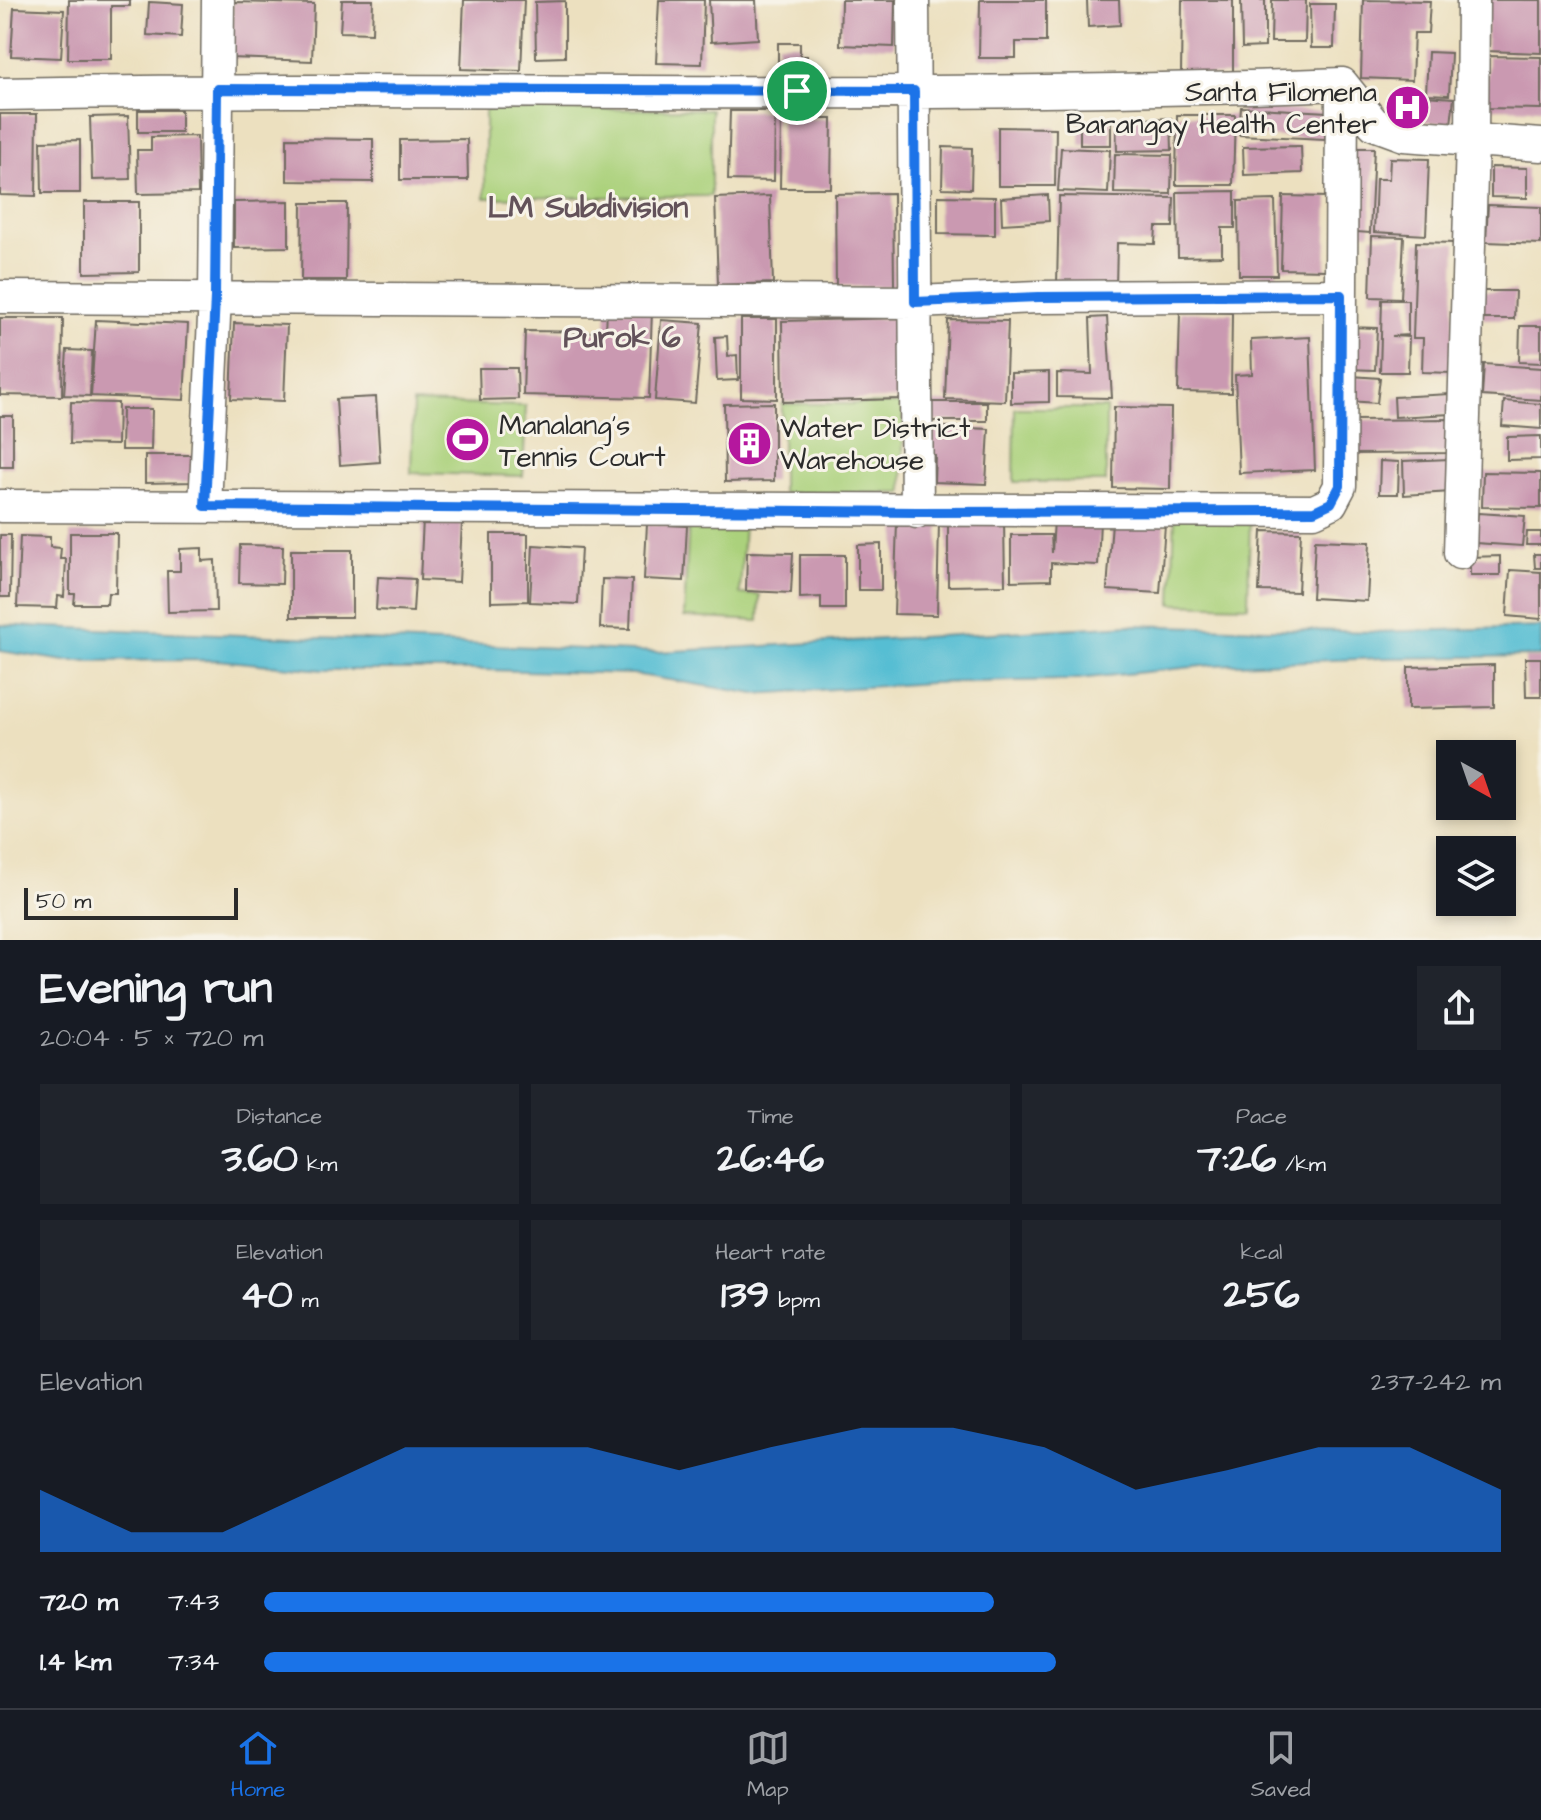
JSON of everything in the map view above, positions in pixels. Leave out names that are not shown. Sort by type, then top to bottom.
[{"type":"street","points":[[205,506],[215,297],[218,0]]},
{"type":"street","points":[[913,0],[917,512]]},
{"type":"street","points":[[1460,553],[1473,0]]},
{"type":"street","points":[[0,94],[217,89],[914,91],[1342,84]]},
{"type":"street","points":[[1342,84],[1374,124],[1404,135],[1541,145]]},
{"type":"street","points":[[0,506],[917,512],[1314,511],[1324,508],[1331,503],[1340,486],[1342,84]]},
{"type":"street","points":[[0,297],[915,302],[1039,297],[1341,295]]},
{"type":"green space","points":[[711,109],[711,196],[485,198],[485,110]]},
{"type":"green space","name":"Manalang's Tennis Court","points":[[413,403],[526,406],[523,476],[411,473]]},
{"type":"green space","points":[[782,404],[903,404],[903,493],[782,493]]},
{"type":"green space","points":[[1015,408],[1106,408],[1106,482],[1014,482]]},
{"type":"green space","points":[[1175,513],[1250,515],[1248,606],[1172,604]]},
{"type":"green space","points":[[689,520],[744,523],[740,594],[760,595],[759,621],[684,617]]},
{"type":"water","points":[[0,625],[657,652],[1131,625],[1374,632],[1541,627],[1541,656],[1212,665],[1068,680],[930,683],[755,694],[633,674],[323,670],[217,660],[65,661],[0,651]]},
{"type":"building","points":[[69,0],[130,0],[130,6],[111,6],[111,59],[68,59]]},
{"type":"building","points":[[342,0],[373,0],[372,33],[340,32]]},
{"type":"building","points":[[464,0],[524,0],[521,71],[461,69]]},
{"type":"building","points":[[659,0],[704,0],[702,64],[656,63]]},
{"type":"building","points":[[709,0],[756,0],[758,39],[711,42]]},
{"type":"building","points":[[841,0],[895,0],[894,47],[840,45]]},
{"type":"building","points":[[980,0],[1046,0],[1046,42],[1016,42],[1016,58],[979,58]]},
{"type":"building","points":[[1087,0],[1119,0],[1120,25],[1088,27]]},
{"type":"building","points":[[1182,0],[1233,0],[1233,75],[1181,75]]},
{"type":"building","points":[[1241,0],[1265,0],[1265,47],[1242,48]]},
{"type":"building","points":[[1272,0],[1306,0],[1305,42],[1271,42]]},
{"type":"building","points":[[1363,0],[1430,1],[1428,33],[1414,33],[1412,80],[1361,78]]},
{"type":"building","points":[[1488,0],[1541,0],[1541,53],[1486,51]]},
{"type":"building","points":[[565,1],[565,57],[536,58],[535,2]]},
{"type":"building","points":[[149,2],[183,4],[181,37],[147,35]]},
{"type":"building","points":[[233,2],[314,4],[312,61],[231,58]]},
{"type":"building","points":[[1310,4],[1335,4],[1334,48],[1311,48]]},
{"type":"building","points":[[14,8],[64,10],[61,58],[11,56]]},
{"type":"building","points":[[778,43],[800,43],[800,56],[807,56],[807,70],[778,70]]},
{"type":"building","points":[[1428,52],[1451,53],[1449,95],[1426,94]]},
{"type":"building","points":[[1488,56],[1541,57],[1541,109],[1486,108]]},
{"type":"building","points":[[1395,93],[1423,96],[1422,114],[1424,96],[1454,98],[1451,124],[1392,118]]},
{"type":"building","points":[[1241,107],[1327,112],[1325,139],[1239,135]]},
{"type":"building","points":[[138,110],[181,110],[181,132],[138,132]]},
{"type":"building","points":[[730,111],[775,111],[774,181],[728,180]]},
{"type":"building","points":[[0,114],[37,114],[36,196],[0,195]]},
{"type":"building","points":[[1177,115],[1235,115],[1233,185],[1176,185]]},
{"type":"building","points":[[128,116],[130,179],[92,180],[90,117]]},
{"type":"building","points":[[1171,118],[1172,150],[1117,151],[1116,120]]},
{"type":"building","points":[[781,119],[832,119],[831,188],[780,188]]},
{"type":"building","points":[[1111,119],[1111,145],[1080,145],[1080,120]]},
{"type":"building","points":[[998,127],[1056,128],[1055,186],[998,186]]},
{"type":"building","points":[[197,136],[198,193],[138,194],[137,150],[151,150],[151,137]]},
{"type":"building","points":[[287,138],[373,139],[373,182],[287,181]]},
{"type":"building","points":[[467,139],[468,180],[400,180],[400,140]]},
{"type":"building","points":[[80,140],[80,193],[42,193],[41,141]]},
{"type":"building","points":[[1301,146],[1302,173],[1244,175],[1243,147]]},
{"type":"building","points":[[943,147],[972,148],[971,189],[942,188]]},
{"type":"building","points":[[1061,148],[1110,150],[1108,193],[1058,191]]},
{"type":"building","points":[[1346,148],[1374,148],[1370,233],[1343,231]]},
{"type":"building","points":[[1115,154],[1172,155],[1171,194],[1114,193]]},
{"type":"building","points":[[1390,158],[1429,159],[1426,235],[1374,232],[1376,179],[1389,179]]},
{"type":"building","points":[[1491,167],[1527,168],[1527,198],[1491,197]]},
{"type":"building","points":[[1235,191],[1235,228],[1222,228],[1222,256],[1178,257],[1177,192]]},
{"type":"building","points":[[893,193],[894,286],[836,287],[835,194]]},
{"type":"building","points":[[1048,195],[1049,221],[1002,224],[1001,198]]},
{"type":"building","points":[[770,196],[773,283],[718,285],[715,198]]},
{"type":"building","points":[[938,196],[995,197],[995,235],[938,234]]},
{"type":"building","points":[[1059,196],[1174,198],[1173,227],[1156,227],[1155,244],[1117,243],[1116,287],[1057,285]]},
{"type":"building","points":[[1283,196],[1328,197],[1326,270],[1281,269]]},
{"type":"building","points":[[1275,200],[1277,275],[1239,275],[1238,201]]},
{"type":"building","points":[[289,201],[289,247],[234,248],[234,202]]},
{"type":"building","points":[[84,202],[139,202],[139,272],[84,273]]},
{"type":"building","points":[[302,203],[347,203],[346,280],[301,280]]},
{"type":"building","points":[[1488,205],[1541,207],[1541,244],[1486,242]]},
{"type":"building","points":[[1372,236],[1404,237],[1401,298],[1370,297]]},
{"type":"building","points":[[1416,242],[1456,243],[1452,373],[1422,372],[1423,338],[1413,338]]},
{"type":"building","points":[[1483,291],[1515,291],[1514,319],[1483,319]]},
{"type":"building","points":[[1382,300],[1408,300],[1408,335],[1392,336],[1409,337],[1408,372],[1380,372]]},
{"type":"building","points":[[607,309],[652,310],[649,398],[523,395],[525,331],[606,332]]},
{"type":"building","points":[[1180,312],[1232,313],[1231,393],[1178,392]]},
{"type":"building","points":[[1107,317],[1112,398],[1057,397],[1057,373],[1092,374],[1090,318]]},
{"type":"building","points":[[0,318],[63,318],[62,396],[0,395]]},
{"type":"building","points":[[900,318],[902,399],[783,402],[782,321]]},
{"type":"building","points":[[741,319],[777,319],[777,399],[741,398]]},
{"type":"building","points":[[96,320],[188,324],[184,400],[91,396]]},
{"type":"building","points":[[661,320],[702,323],[695,403],[655,400]]},
{"type":"building","points":[[948,320],[1008,321],[1005,401],[945,399]]},
{"type":"building","points":[[234,323],[287,325],[284,401],[231,399]]},
{"type":"building","points":[[1520,326],[1541,326],[1541,363],[1519,362]]},
{"type":"building","points":[[1349,327],[1377,328],[1375,370],[1347,369]]},
{"type":"building","points":[[727,336],[728,356],[737,355],[738,380],[717,381],[715,337]]},
{"type":"building","points":[[1310,337],[1315,470],[1239,473],[1235,375],[1252,374],[1251,340]]},
{"type":"building","points":[[67,350],[92,351],[90,396],[64,395]]},
{"type":"building","points":[[1484,364],[1541,368],[1541,400],[1482,396]]},
{"type":"building","points":[[479,368],[517,368],[518,399],[480,400]]},
{"type":"building","points":[[1049,372],[1049,402],[1011,403],[1011,373]]},
{"type":"building","points":[[1351,376],[1380,378],[1377,403],[1349,401]]},
{"type":"building","points":[[1450,394],[1451,414],[1395,417],[1394,397]]},
{"type":"building","points":[[376,397],[380,462],[340,465],[336,399]]},
{"type":"building","points":[[1504,401],[1541,404],[1541,429],[1502,426]]},
{"type":"building","points":[[71,402],[118,403],[117,445],[70,444]]},
{"type":"building","points":[[929,402],[987,402],[987,421],[929,421]]},
{"type":"building","name":"Water District Warehouse","points":[[774,403],[774,481],[725,482],[724,404]]},
{"type":"building","points":[[1114,407],[1171,408],[1170,489],[1113,488]]},
{"type":"building","points":[[122,409],[152,409],[151,450],[121,450]]},
{"type":"building","points":[[0,416],[13,416],[13,467],[0,467]]},
{"type":"building","points":[[1454,419],[1454,453],[1355,454],[1355,420]]},
{"type":"building","points":[[924,426],[989,429],[986,484],[934,482],[935,455],[922,455]]},
{"type":"building","points":[[1541,436],[1541,459],[1507,460],[1507,437]]},
{"type":"building","points":[[145,455],[194,455],[194,482],[145,483]]},
{"type":"building","points":[[1450,459],[1451,492],[1404,495],[1403,461]]},
{"type":"building","points":[[1380,461],[1399,462],[1398,494],[1379,494]]},
{"type":"building","points":[[1483,472],[1541,473],[1541,508],[1482,507]]},
{"type":"building","points":[[1478,513],[1525,516],[1522,546],[1475,543]]},
{"type":"building","points":[[423,519],[462,522],[459,582],[420,580]]},
{"type":"building","points":[[1054,520],[1100,521],[1098,565],[1051,563],[1051,580],[1011,581],[1011,535],[1051,535],[1052,553]]},
{"type":"building","points":[[1004,521],[1005,585],[948,586],[948,522]]},
{"type":"building","points":[[897,522],[939,523],[937,615],[894,614]]},
{"type":"building","points":[[1112,522],[1165,525],[1160,593],[1107,590]]},
{"type":"building","points":[[647,524],[687,526],[684,581],[644,579]]},
{"type":"building","points":[[1262,531],[1301,532],[1298,592],[1259,591]]},
{"type":"building","points":[[1527,532],[1541,532],[1541,545],[1526,545]]},
{"type":"building","points":[[70,533],[117,533],[116,593],[108,593],[107,604],[74,604],[75,594],[70,594]]},
{"type":"building","points":[[491,534],[528,534],[528,601],[491,602]]},
{"type":"building","points":[[0,535],[11,535],[10,597],[0,597]]},
{"type":"building","points":[[20,536],[50,537],[50,547],[61,548],[60,559],[66,559],[64,597],[58,596],[57,608],[17,607]]},
{"type":"building","points":[[1315,540],[1370,542],[1367,601],[1312,598]]},
{"type":"building","points":[[881,544],[881,590],[858,590],[858,545]]},
{"type":"building","points":[[240,545],[283,546],[282,584],[239,583]]},
{"type":"building","points":[[533,545],[581,548],[578,604],[530,602]]},
{"type":"building","points":[[202,548],[202,561],[215,560],[216,611],[168,612],[167,571],[180,571],[180,549]]},
{"type":"building","points":[[291,550],[352,550],[352,617],[291,617]]},
{"type":"building","points":[[747,552],[793,553],[791,593],[746,591]]},
{"type":"building","points":[[1534,554],[1541,554],[1541,568],[1535,568]]},
{"type":"building","points":[[800,555],[845,555],[845,609],[821,609],[821,597],[800,598]]},
{"type":"building","points":[[1500,556],[1500,575],[1470,575],[1470,557]]},
{"type":"building","points":[[1510,570],[1541,572],[1541,619],[1507,616]]},
{"type":"building","points":[[378,577],[415,579],[413,612],[376,610]]},
{"type":"building","points":[[602,579],[632,580],[630,629],[600,628]]},
{"type":"building","points":[[1525,658],[1541,658],[1541,697],[1526,697]]},
{"type":"building","points":[[1494,665],[1494,707],[1408,709],[1408,667]]},
{"type":"place","name":"Santa Filomena Barangay Health Center","points":[[1408,107]]},
{"type":"place","name":"Manalang's Tennis Court","points":[[468,440]]},
{"type":"place","name":"Water District Warehouse","points":[[749,443]]},
{"type":"district","name":"LM Subdivision","points":[[588,207]]},
{"type":"district","name":"Purok 6","points":[[622,337]]},
{"type":"route","points":[[217,89],[797,91],[914,91],[915,302],[1039,297],[1341,295],[1340,486],[1331,503],[1314,511],[917,512],[205,506],[215,297],[217,89]]}]
